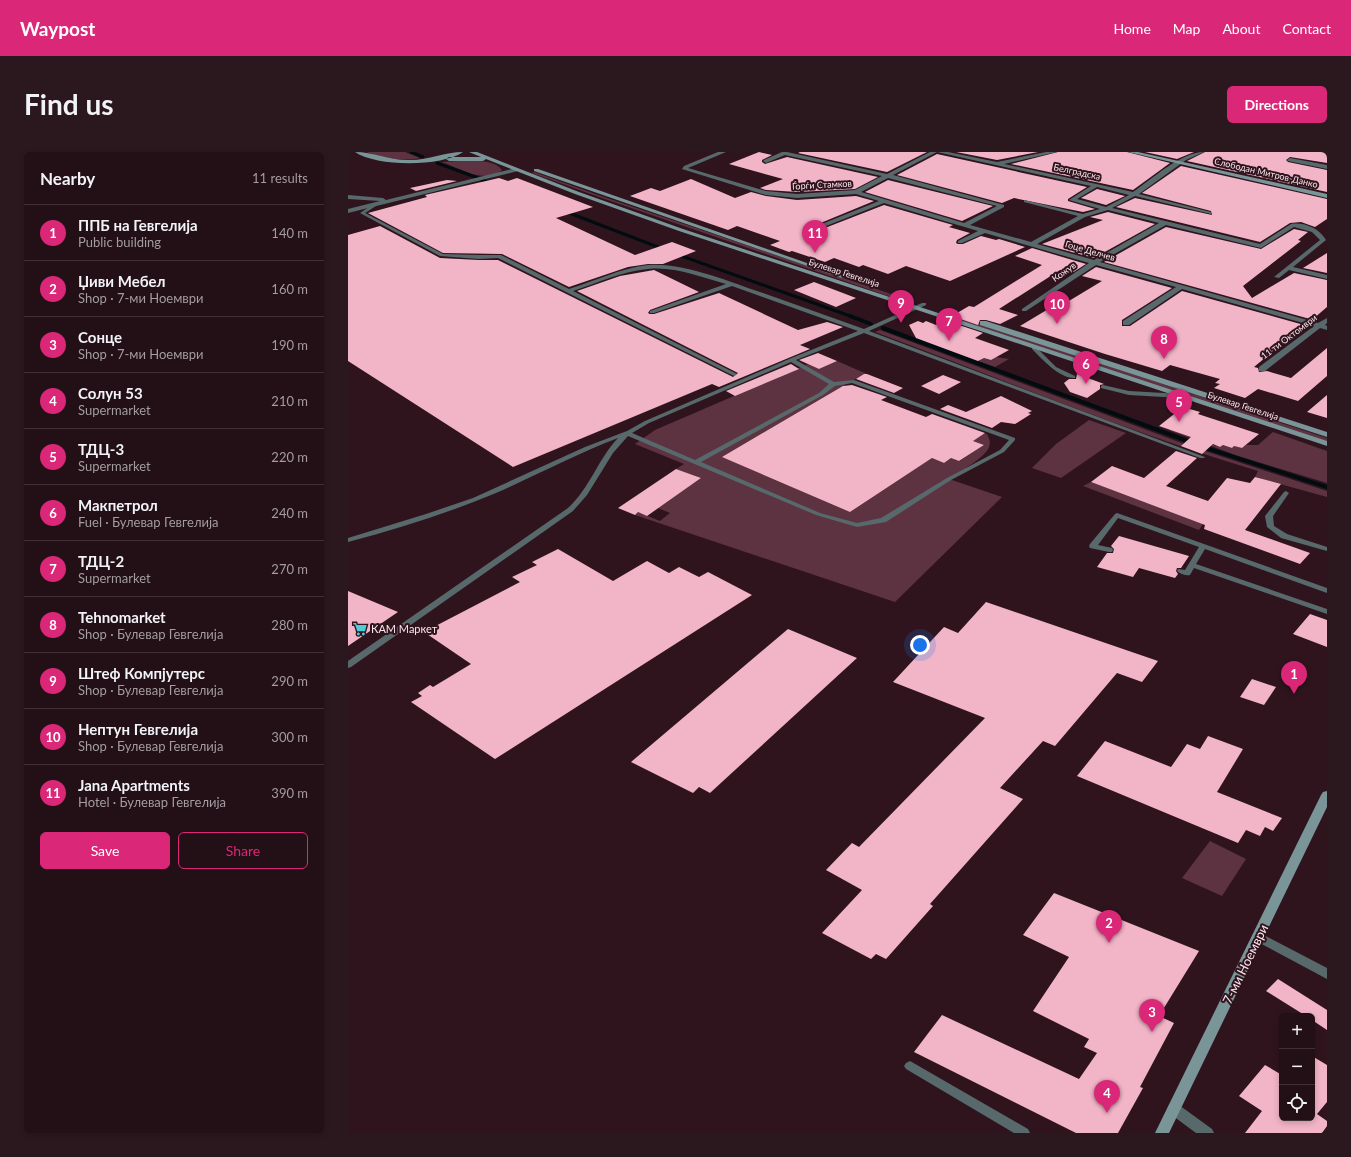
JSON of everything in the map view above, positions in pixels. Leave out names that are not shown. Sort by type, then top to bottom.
[{"type":"main road","points":[[358,152],[397,163],[460,158],[490,160]]},
{"type":"main road","points":[[410,163],[431,157],[439,152]]},
{"type":"main road","points":[[423,161],[460,152]]},
{"type":"main road","name":"Булевар Гевгелија","points":[[472,152],[577,194],[681,230],[1327,444]]},
{"type":"main road","name":"Булевар Гевгелија","points":[[477,152],[499,157],[924,304],[1327,435]]},
{"type":"main road","name":"Слободан Митров-Данко","points":[[1131,152],[1327,196]]},
{"type":"main road","name":"7-ми Ноември","points":[[1162,1133],[1326,801]]},
{"type":"street","name":"Ѓорѓи Стамков","points":[[723,152],[686,167],[685,169],[766,193],[797,196],[856,192],[934,152]]},
{"type":"street","name":"Белградска","points":[[940,152],[1135,194],[1209,213]]},
{"type":"street","points":[[995,164],[1054,152]]},
{"type":"street","points":[[1033,244],[1083,216],[1106,209],[1135,194],[1184,159],[1201,152]]},
{"type":"street","name":"Ѓорѓи Стамков","points":[[766,161],[784,153],[889,176],[1002,206],[965,225]]},
{"type":"street","points":[[1290,160],[1327,167]]},
{"type":"street","points":[[348,211],[516,170]]},
{"type":"street","points":[[1096,186],[1072,200],[1262,246],[1293,225],[1312,228],[1321,235],[1323,240],[1277,277]]},
{"type":"street","name":"Гоце Делчев","points":[[856,192],[965,225],[1323,327]]},
{"type":"street","points":[[348,197],[390,201]]},
{"type":"street","points":[[809,231],[883,201]]},
{"type":"street","points":[[1026,201],[1083,216]]},
{"type":"street","name":"Кожув","points":[[1024,310],[1095,262],[1166,222]]},
{"type":"street","points":[[960,242],[984,230]]},
{"type":"street","points":[[1287,268],[1327,278]]},
{"type":"street","points":[[1126,323],[1182,286]]},
{"type":"street","name":"11 ти Октомври","points":[[1262,369],[1323,327],[1327,320]]},
{"type":"street","points":[[1258,936],[1327,974]]},
{"type":"street","points":[[1174,1109],[1207,1133]]},
{"type":"lane","points":[[377,204],[362,213],[442,255],[479,257],[499,256],[734,374]]},
{"type":"lane","points":[[569,291],[648,267],[662,267],[682,270],[732,284],[1202,457]]},
{"type":"lane","points":[[652,312],[732,284]]},
{"type":"lane","points":[[348,540],[436,513],[476,498],[597,443],[626,433],[647,422],[791,360],[863,332],[924,304]]},
{"type":"lane","points":[[1034,348],[1047,363],[1073,377]]},
{"type":"lane","points":[[791,360],[833,384]]},
{"type":"lane","points":[[626,433],[818,514],[857,525],[883,520],[949,479],[1002,450],[1013,439],[852,381],[833,384],[821,394],[696,462]]},
{"type":"lane","points":[[1103,387],[1129,393],[1181,396]]},
{"type":"lane","points":[[348,665],[574,506],[592,484],[611,450],[626,433]]},
{"type":"lane","points":[[1286,493],[1269,516],[1271,527],[1284,536],[1327,548]]},
{"type":"lane","points":[[1108,550],[1093,546],[1117,515],[1327,590]]},
{"type":"lane","points":[[1181,571],[1187,573],[1203,546]]},
{"type":"lane","points":[[1192,565],[1327,612]]},
{"type":"lane","points":[[910,1066],[1024,1133]]},
{"type":"shaded area","points":[[366,152],[405,152],[420,158],[406,160],[393,159]]},
{"type":"shaded area","points":[[441,162],[488,162],[498,166],[502,170],[488,176],[480,176]]},
{"type":"shaded area","points":[[534,172],[897,296],[894,298],[532,173]]},
{"type":"shaded area","points":[[954,315],[1327,438],[1327,442],[950,317]]},
{"type":"shaded area","points":[[880,330],[1187,445],[1327,491],[1327,497],[1255,477],[1258,471],[1209,456],[1113,422],[875,332]]},
{"type":"shaded area","points":[[996,357],[1009,359],[995,367],[978,361],[984,358],[991,360]]},
{"type":"shaded area","points":[[837,361],[867,374],[843,386],[850,512],[932,458],[944,463],[951,458],[960,461],[984,445],[973,441],[978,432],[987,434],[990,440],[989,447],[983,455],[949,479],[1002,497],[895,602],[635,515],[638,512],[660,521],[670,513],[658,508],[701,478],[676,469],[684,464],[635,444],[655,430],[808,364],[819,369]]},
{"type":"shaded area","points":[[1089,420],[1126,433],[1061,478],[1032,468],[1056,444]]},
{"type":"shaded area","points":[[1179,422],[1190,437],[1220,447],[1223,445],[1232,448],[1234,446],[1242,448],[1246,445],[1258,445],[1273,432],[1327,451],[1327,483],[1235,455],[1150,423],[1169,430]]},
{"type":"shaded area","points":[[1091,482],[1203,524],[1199,530],[1083,486]]},
{"type":"shaded area","points":[[1210,841],[1246,859],[1222,896],[1182,878]]},
{"type":"building","points":[[759,152],[772,155],[762,160],[765,164],[787,157],[878,177],[855,189],[797,192],[766,190],[760,188],[783,179],[729,164]]},
{"type":"building","points":[[927,152],[887,172],[798,153]]},
{"type":"building","points":[[956,152],[1038,152],[997,160]]},
{"type":"building","points":[[1058,152],[1127,152],[1170,163],[1133,190],[1011,164]]},
{"type":"building","points":[[1145,152],[1194,152],[1177,159]]},
{"type":"building","points":[[1205,152],[1327,152],[1327,163],[1290,157],[1286,160],[1288,162],[1327,170],[1327,192],[1187,161]]},
{"type":"building","points":[[937,154],[1087,187],[1068,199],[1068,201],[1095,209],[1083,212],[1014,198],[1002,203],[897,175]]},
{"type":"building","points":[[1181,166],[1327,199],[1327,219],[1315,227],[1301,222],[1290,223],[1260,242],[1116,207],[1135,198],[1212,215],[1211,211],[1142,193]]},
{"type":"building","points":[[499,178],[508,181],[517,178],[593,207],[556,218],[635,255],[672,242],[696,251],[663,264],[648,264],[628,267],[569,287],[502,254],[443,253],[368,213],[427,197],[425,195]]},
{"type":"building","points":[[691,179],[735,198],[751,192],[766,196],[797,200],[856,196],[874,201],[806,229],[807,234],[884,205],[953,225],[949,227],[970,233],[957,240],[956,243],[958,244],[963,244],[981,236],[996,240],[999,239],[1025,247],[950,281],[906,266],[888,274],[863,265],[859,267],[834,258],[825,262],[792,251],[789,252],[770,245],[780,241],[737,226],[728,230],[630,196],[651,188],[660,191]]},
{"type":"building","points":[[447,180],[457,181],[416,191],[410,188]]},
{"type":"building","points":[[888,180],[993,206],[962,221],[865,192]]},
{"type":"building","points":[[1097,189],[1125,196],[1106,205],[1081,198]]},
{"type":"building","points":[[1108,212],[1155,224],[1094,258],[1042,244],[1103,220],[1090,217]]},
{"type":"building","points":[[380,226],[440,258],[498,260],[733,377],[738,373],[577,291],[620,276],[654,270],[699,292],[650,310],[648,313],[650,314],[719,293],[798,330],[827,322],[843,327],[800,345],[810,349],[719,387],[712,384],[513,467],[348,361],[348,235]]},
{"type":"building","points":[[1166,227],[1261,249],[1294,229],[1308,232],[1298,240],[1301,241],[1243,286],[1252,298],[1294,273],[1327,280],[1327,307],[1313,319],[1310,319],[1104,262]]},
{"type":"building","points":[[1032,248],[1086,264],[1072,273],[1060,270],[999,309],[1018,315],[1000,324],[980,320],[978,325],[952,316],[969,306],[974,307],[1042,265],[1015,256]]},
{"type":"building","points":[[1327,253],[1327,273],[1303,268]]},
{"type":"building","points":[[1096,267],[1172,288],[1122,320],[1122,326],[1130,326],[1182,291],[1304,325],[1254,367],[1258,368],[1259,372],[1267,371],[1291,378],[1327,348],[1327,376],[1298,401],[1258,389],[1245,398],[1214,388],[1220,384],[1215,383],[1220,379],[1170,365],[1162,371],[1020,326],[1050,308],[1054,310],[1102,281],[1082,276]]},
{"type":"building","points":[[814,282],[856,298],[836,307],[794,290]]},
{"type":"building","points":[[944,320],[983,333],[975,338],[1009,350],[991,360],[984,358],[978,361],[916,338],[909,325],[918,321],[923,323],[926,321],[936,325]]},
{"type":"building","points":[[818,353],[837,361],[819,369],[799,360]]},
{"type":"building","points":[[791,364],[799,369],[735,396],[726,391]]},
{"type":"building","points":[[864,374],[903,388],[894,393],[856,379]]},
{"type":"building","points":[[1077,374],[1104,384],[1100,385],[1100,389],[1087,398],[1070,392],[1064,383],[1069,379],[1076,379]]},
{"type":"building","points":[[943,375],[961,382],[939,394],[921,386]]},
{"type":"building","points":[[852,385],[887,397],[881,400],[926,417],[932,414],[985,433],[973,441],[984,445],[959,461],[951,458],[944,463],[932,458],[850,512],[722,457],[843,386]]},
{"type":"building","points":[[1327,395],[1327,418],[1307,412]]},
{"type":"building","points":[[1001,396],[1032,411],[1028,413],[1031,414],[1015,424],[1001,422],[992,428],[940,409],[948,405],[966,412]]},
{"type":"building","points":[[1183,407],[1200,412],[1198,414],[1259,434],[1242,448],[1234,446],[1232,448],[1223,445],[1220,447],[1213,444],[1202,454],[1181,446],[1191,437],[1159,426]]},
{"type":"building","points":[[1176,451],[1197,458],[1166,486],[1208,501],[1227,478],[1250,483],[1255,477],[1281,484],[1245,530],[1310,553],[1300,564],[1204,529],[1205,525],[1091,482],[1112,466],[1144,478]]},
{"type":"building","points":[[676,469],[701,478],[647,516],[638,512],[635,515],[618,508]]},
{"type":"building","points":[[1119,536],[1189,556],[1181,568],[1177,568],[1176,571],[1178,574],[1175,578],[1139,568],[1133,577],[1097,567],[1107,553],[1113,553],[1114,549],[1111,546]]},
{"type":"building","points":[[558,549],[613,581],[647,561],[669,573],[679,567],[699,577],[708,572],[752,595],[495,759],[411,702],[422,696],[418,693],[430,685],[433,687],[471,664],[424,632],[520,582],[512,577],[537,565],[532,562]]},
{"type":"building","name":"КАМ Маркет","points":[[348,591],[398,612],[348,646]]},
{"type":"building","points":[[986,602],[1158,661],[1142,682],[1117,673],[1055,746],[1043,741],[1000,788],[1023,799],[930,904],[933,906],[886,959],[876,954],[871,959],[822,933],[862,890],[826,870],[852,843],[859,847],[985,718],[893,682],[944,627],[958,633]]},
{"type":"building","points":[[1310,614],[1327,620],[1327,647],[1293,634]]},
{"type":"building","points":[[788,629],[857,658],[710,793],[699,787],[693,793],[631,762]]},
{"type":"building","points":[[1252,679],[1276,687],[1264,705],[1240,697]]},
{"type":"building","points":[[1208,736],[1243,749],[1217,792],[1282,818],[1273,831],[1265,827],[1260,836],[1246,830],[1238,843],[1077,776],[1105,741],[1171,767],[1187,744],[1200,749]]},
{"type":"building","points":[[1054,893],[1199,951],[1159,1016],[1174,1023],[1140,1087],[1143,1088],[1118,1133],[1076,1133],[914,1052],[942,1015],[1079,1079],[1097,1053],[1084,1047],[1089,1039],[1033,1011],[1069,957],[1023,935]]},
{"type":"building","points":[[1278,979],[1327,1010],[1327,1030],[1315,1022],[1315,1013],[1301,1013],[1266,991]]},
{"type":"building","points":[[1315,1058],[1327,1065],[1327,1102],[1317,1114],[1327,1121],[1327,1126],[1322,1133],[1245,1133],[1262,1111],[1239,1096],[1265,1065],[1279,1073],[1279,1121],[1315,1121]]},
{"type":"waterway","points":[[411,152],[423,157]]},
{"type":"waterway","points":[[437,163],[478,178]]},
{"type":"waterway","points":[[482,180],[492,183]]},
{"type":"waterway","points":[[564,211],[663,249]]},
{"type":"waterway","points":[[676,254],[853,317]]},
{"type":"waterway","points":[[850,316],[871,324]]},
{"type":"waterway","points":[[883,328],[1193,443]]},
{"type":"waterway","points":[[1203,447],[1327,487]]},
{"type":"place","name":"Jana Apartments","points":[[815,253]]},
{"type":"place","name":"Штеф Компјутерс","points":[[901,323]]},
{"type":"place","name":"Нептун Гевгелија","points":[[1057,324]]},
{"type":"place","name":"ТДЦ-2","points":[[949,341]]},
{"type":"place","name":"Tehnomarket","points":[[1164,359]]},
{"type":"place","name":"Макпетрол","points":[[1086,384]]},
{"type":"place","name":"ТДЦ-3","points":[[1179,422]]},
{"type":"place","name":"КАМ Маркет","points":[[360,629]]},
{"type":"place","name":"ППБ на Гевгелија","points":[[1294,694]]},
{"type":"place","name":"Џиви Мебел","points":[[1109,943]]},
{"type":"place","name":"Сонце","points":[[1152,1032]]},
{"type":"place","name":"Солун 53","points":[[1107,1113]]}]
